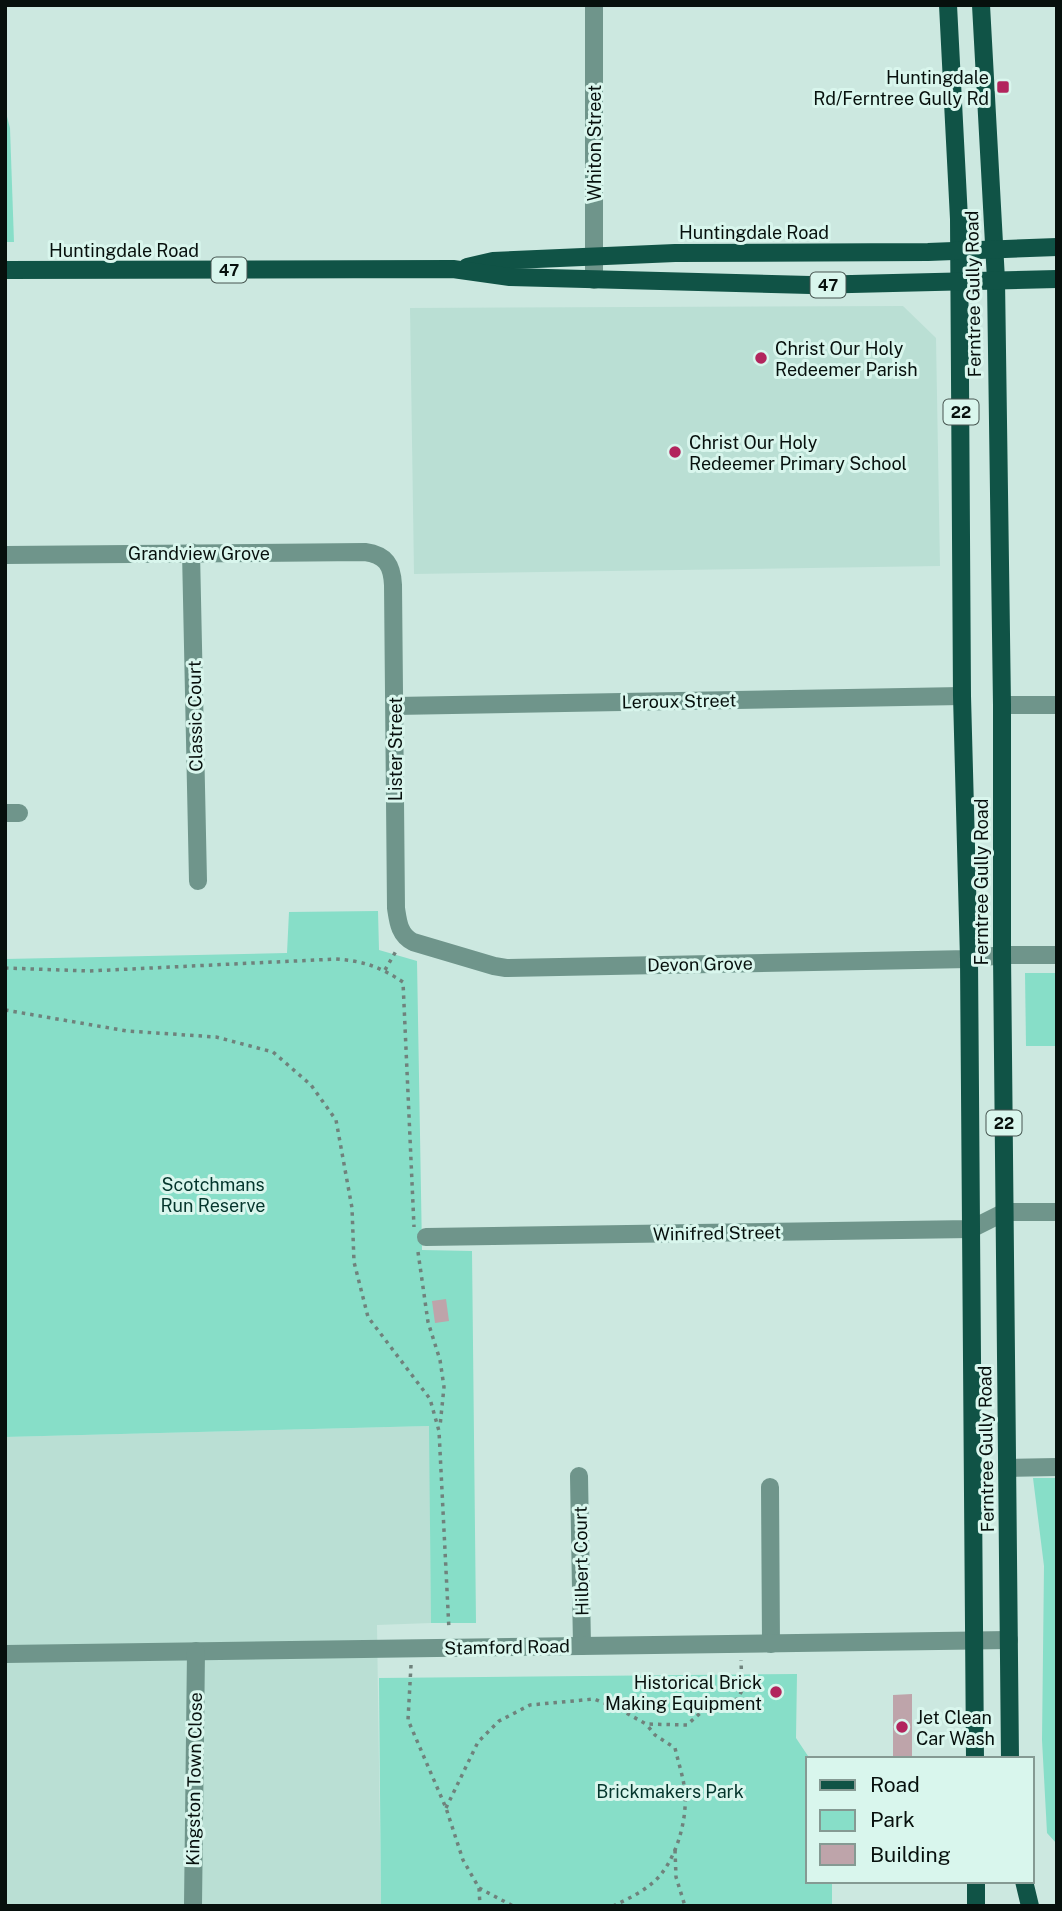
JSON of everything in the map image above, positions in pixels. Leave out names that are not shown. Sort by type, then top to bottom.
[{"type":"main road","name":"Ferntree Gully Road","points":[[948,5],[957,171],[959,282],[962,696],[969,959],[975,1757]]},
{"type":"main road","name":"Ferntree Gully Road","points":[[981,5],[996,280],[1010,1757]]},
{"type":"main road","name":"Huntingdale Road","points":[[453,269],[493,261],[675,253],[958,251],[1057,247]]},
{"type":"main road","name":"Huntingdale Road","points":[[5,270],[453,269],[510,278],[810,285],[1057,279]]},
{"type":"main road","points":[[976,1883],[976,1906]]},
{"type":"main road","points":[[1024,1883],[1030,1906]]},
{"type":"street","name":"Whiton Street","points":[[593,5],[594,280]]},
{"type":"street","name":"Classic Court","points":[[191,552],[198,881]]},
{"type":"street","name":"Grandview Grove","points":[[5,555],[365,552],[380,555],[389,562]]},
{"type":"street","name":"Lister Street","points":[[389,562],[393,585],[396,908],[404,935]]},
{"type":"street","name":"Leroux Street","points":[[395,706],[962,696]]},
{"type":"street","points":[[1002,705],[1057,705]]},
{"type":"street","name":"Devon Grove","points":[[404,935],[407,939],[425,945],[506,968],[1057,955]]},
{"type":"street","points":[[1005,1212],[1057,1212]]},
{"type":"street","name":"Winifred Street","points":[[420,1240],[971,1229],[1005,1212]]},
{"type":"street","points":[[1007,1468],[1057,1467]]},
{"type":"street","name":"Hilbert Court","points":[[579,1476],[582,1646]]},
{"type":"street","points":[[770,1487],[771,1644]]},
{"type":"street","name":"Stamford Road","points":[[5,1654],[1009,1640]]},
{"type":"street","name":"Kingston Town Close","points":[[193,1906],[196,1651]]},
{"type":"path","points":[[385,970],[404,935]]},
{"type":"path","points":[[5,968],[89,971],[336,959],[361,961],[385,970],[404,982],[420,1240],[428,1322],[440,1360],[444,1387],[439,1431],[449,1648]]},
{"type":"path","points":[[5,1010],[127,1031],[216,1037],[274,1052],[311,1085],[336,1120],[352,1208],[354,1262],[368,1317],[430,1399],[439,1431]]},
{"type":"path","points":[[646,1724],[687,1725],[708,1706],[738,1699],[742,1690],[740,1644]]},
{"type":"path","points":[[411,1648],[408,1720],[446,1808],[463,1860],[479,1888],[480,1906]]},
{"type":"path","points":[[446,1808],[478,1742],[499,1721],[530,1705],[594,1699],[646,1724],[655,1735],[675,1748],[685,1787],[683,1820],[675,1848],[662,1874],[636,1895],[613,1906]]},
{"type":"path","points":[[675,1848],[676,1877],[685,1906]]},
{"type":"path","points":[[479,1888],[513,1906]]},
{"type":"shaded area","name":"Christ Our Holy Redeemer Primary School","points":[[903,306],[936,338],[940,566],[414,574],[410,308]]},
{"type":"shaded area","points":[[430,1426],[431,1623],[377,1625],[381,1906],[5,1906],[5,1437]]},
{"type":"green space","points":[[5,109],[10,128],[14,242],[5,242]]},
{"type":"green space","name":"Scotchmans Run Reserve","points":[[378,911],[379,950],[417,961],[422,1250],[472,1251],[476,1623],[431,1623],[429,1426],[5,1437],[5,959],[287,953],[289,912]]},
{"type":"green space","points":[[1025,973],[1057,973],[1057,1046],[1026,1046]]},
{"type":"green space","points":[[1033,1478],[1057,1478],[1057,1844],[1047,1833],[1042,1740],[1044,1566]]},
{"type":"green space","name":"Brickmakers Park","points":[[797,1674],[796,1738],[809,1757],[806,1757],[806,1883],[832,1883],[832,1906],[381,1906],[379,1678]]},
{"type":"building","points":[[446,1299],[449,1321],[435,1323],[432,1301]]},
{"type":"building","name":"Jet Clean Car Wash","points":[[912,1694],[912,1757],[893,1757],[893,1695]]},
{"type":"place","name":"Huntingdale Rd/Ferntree Gully Rd","points":[[1003,87]]},
{"type":"place","name":"Christ Our Holy Redeemer Parish","points":[[761,358]]},
{"type":"place","name":"Christ Our Holy Redeemer Primary School","points":[[675,452]]},
{"type":"place","name":"Historical Brick Making Equipment","points":[[776,1692]]},
{"type":"place","name":"Jet Clean Car Wash","points":[[902,1727]]}]
